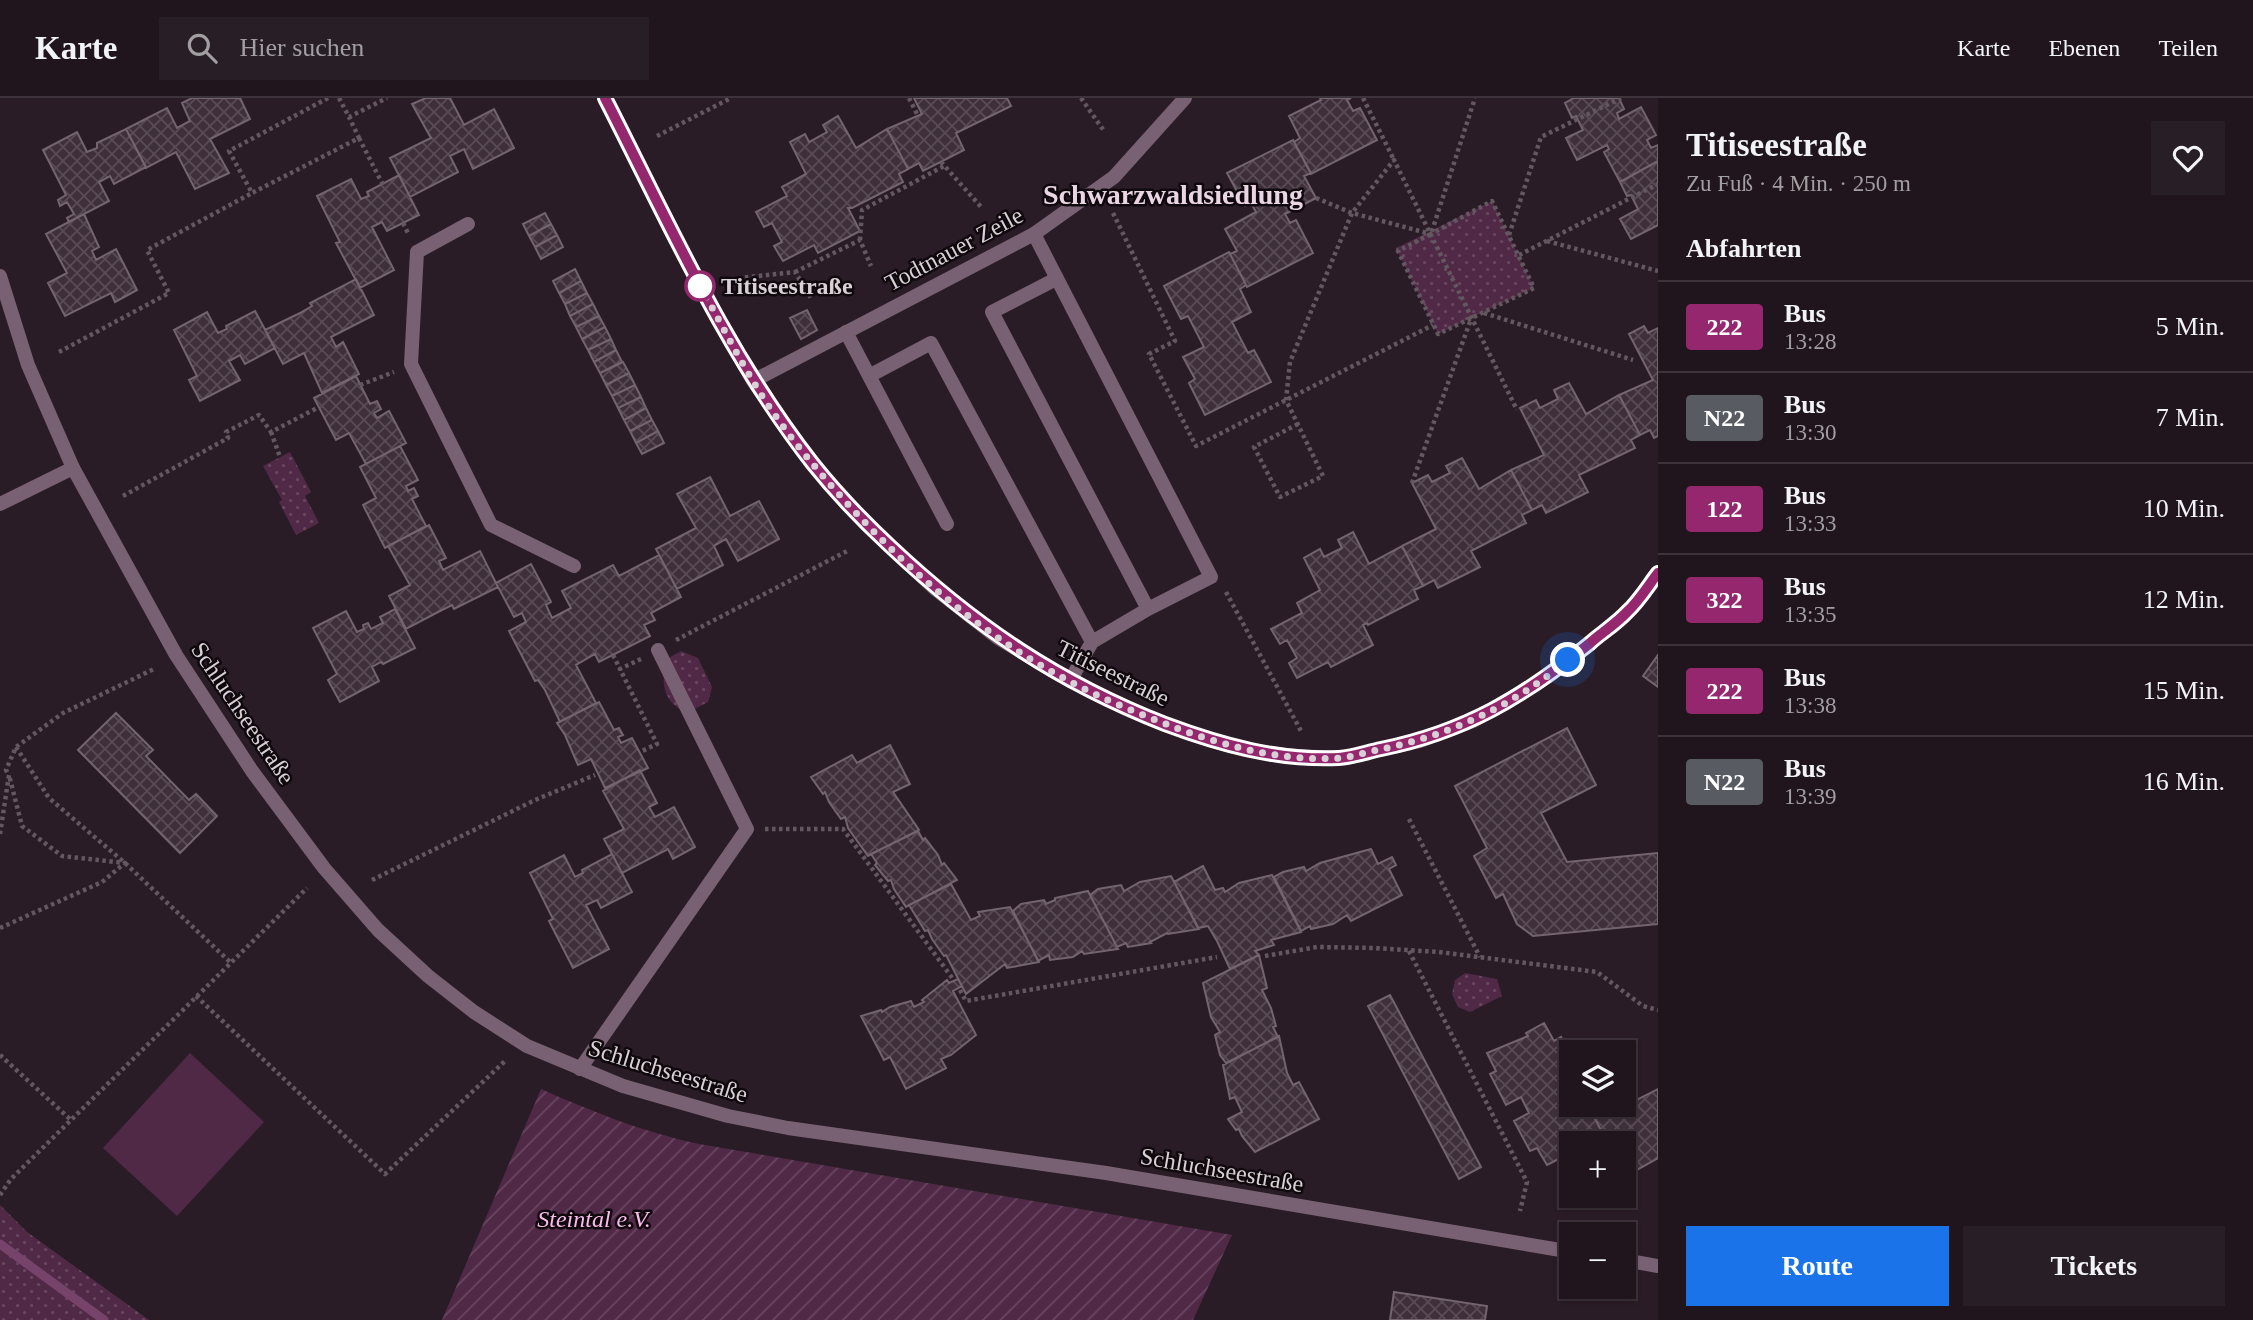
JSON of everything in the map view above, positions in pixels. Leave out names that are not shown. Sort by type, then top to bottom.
[{"type":"street","name":"Titiseestraße","points":[[605,98],[700,286],[753,381],[815,467],[865,522],[934,588],[999,638],[1070,681],[1152,718],[1194,735],[1245,750],[1295,756],[1341,758],[1420,741],[1473,721],[1558,668],[1627,613],[1658,573]]},
{"type":"street","name":"Todtnauer Zeile","points":[[753,381],[1034,234],[1114,177],[1185,98]]},
{"type":"street","points":[[468,224],[417,252],[411,365],[491,524],[574,566]]},
{"type":"street","points":[[1034,234],[1211,577],[1148,609],[1092,642],[1070,681]]},
{"type":"street","points":[[1056,279],[992,312],[1148,609]]},
{"type":"street","name":"Schluchseestraße","points":[[1,284],[28,365],[73,468],[176,655],[252,771],[324,868],[378,930],[428,976],[474,1012],[527,1046],[580,1069],[660,1097],[728,1116],[788,1128],[1106,1173],[1559,1250]]},
{"type":"street","points":[[846,332],[947,524]]},
{"type":"street","points":[[869,376],[931,343],[1092,642]]},
{"type":"street","points":[[0,504],[73,468]]},
{"type":"street","points":[[580,1069],[747,829],[658,650]]},
{"type":"street","points":[[1636,1262],[1658,1266]]},
{"type":"path","points":[[252,193],[229,150],[328,98]]},
{"type":"path","points":[[339,98],[383,185]]},
{"type":"path","points":[[349,117],[387,98]]},
{"type":"path","points":[[657,136],[732,98]]},
{"type":"path","points":[[909,98],[918,116]]},
{"type":"path","points":[[1081,98],[1104,131]]},
{"type":"path","points":[[1363,98],[1517,410]]},
{"type":"path","points":[[1431,234],[1475,98]]},
{"type":"path","points":[[1509,236],[1541,137],[1621,98]]},
{"type":"path","points":[[59,352],[169,293],[147,250],[359,138]]},
{"type":"path","points":[[1298,424],[1254,447],[1280,497],[1323,476],[1298,424],[1286,400],[1290,362],[1352,213],[1394,160]]},
{"type":"path","points":[[872,266],[860,240],[862,210],[942,164],[982,208]]},
{"type":"path","points":[[1519,255],[1658,184]]},
{"type":"path","points":[[1316,198],[1352,213],[1431,234]]},
{"type":"path","points":[[1492,201],[1509,236],[1534,288],[1438,334],[1398,251],[1492,201]]},
{"type":"path","points":[[1112,213],[1175,341],[1149,354],[1196,446],[1433,325]]},
{"type":"path","points":[[731,279],[795,272],[860,240]]},
{"type":"path","points":[[1546,241],[1658,271]]},
{"type":"path","points":[[795,272],[811,298]]},
{"type":"path","points":[[1483,313],[1633,360]]},
{"type":"path","points":[[1412,483],[1472,318]]},
{"type":"path","points":[[271,432],[319,407]]},
{"type":"path","points":[[123,496],[228,438],[226,432],[259,415],[271,432],[280,457]]},
{"type":"path","points":[[620,669],[849,550]]},
{"type":"path","points":[[1211,577],[1229,595],[1301,732]]},
{"type":"path","points":[[613,655],[657,744],[642,751]]},
{"type":"path","points":[[125,863],[62,856],[22,826],[6,770],[16,747],[63,713],[154,669]]},
{"type":"path","points":[[16,747],[49,798],[125,863],[230,962]]},
{"type":"path","points":[[0,834],[9,775]]},
{"type":"path","points":[[372,880],[535,800],[595,775]]},
{"type":"path","points":[[1409,819],[1480,958]]},
{"type":"path","points":[[747,829],[843,829],[953,979]]},
{"type":"path","points":[[0,928],[102,882],[125,863]]},
{"type":"path","points":[[0,1195],[11,1179],[307,888]]},
{"type":"path","points":[[1265,956],[1317,947],[1409,950],[1597,972],[1643,1006],[1658,1010]]},
{"type":"path","points":[[1409,950],[1528,1182],[1520,1211]]},
{"type":"path","points":[[960,990],[966,1001],[1217,957]]},
{"type":"path","points":[[196,996],[385,1174],[505,1061]]},
{"type":"path","points":[[0,1055],[71,1120]]},
{"type":"green space","points":[[1492,201],[1534,288],[1438,334],[1396,248]]},
{"type":"green space","points":[[290,452],[311,492],[305,496],[319,523],[296,535],[279,502],[282,500],[263,466]]},
{"type":"green space","points":[[681,651],[698,658],[712,687],[708,702],[687,713],[668,698],[664,684],[665,660]]},
{"type":"green space","points":[[1465,973],[1497,979],[1502,996],[1470,1012],[1458,1007],[1452,994],[1455,980]]},
{"type":"green space","points":[[190,1053],[264,1122],[177,1216],[103,1148]]},
{"type":"green space","name":"Steintal e.V.","points":[[541,1089],[618,1121],[699,1144],[1232,1235],[1193,1320],[442,1320]]},
{"type":"green space","points":[[0,1205],[27,1232],[149,1320],[0,1320]]},
{"type":"building","points":[[192,98],[240,98],[250,119],[210,139],[229,173],[195,189],[176,152],[146,168],[126,129],[167,108],[177,128],[190,121],[182,103]]},
{"type":"building","points":[[426,98],[450,98],[464,125],[494,109],[514,148],[473,169],[464,149],[450,156],[458,172],[410,197],[390,158],[431,138],[412,104]]},
{"type":"building","points":[[914,98],[1007,98],[1011,106],[956,133],[964,150],[923,171],[919,163],[908,169],[887,129],[922,114]]},
{"type":"building","points":[[1320,98],[1351,98],[1347,100],[1353,111],[1360,108],[1377,140],[1311,174],[1294,142],[1300,138],[1289,116],[1321,100]]},
{"type":"building","points":[[1574,98],[1619,98],[1624,109],[1617,113],[1619,119],[1641,107],[1656,135],[1647,140],[1651,148],[1658,145],[1658,161],[1620,182],[1604,152],[1609,149],[1607,145],[1577,160],[1566,138],[1583,130],[1576,116],[1572,118],[1565,103]]},
{"type":"building","points":[[838,116],[856,148],[887,129],[908,169],[899,174],[903,182],[848,208],[860,231],[818,253],[814,245],[783,261],[774,246],[782,242],[772,223],[764,227],[756,212],[787,196],[782,187],[806,174],[790,142],[805,134],[809,142],[827,132],[823,125]]},
{"type":"building","points":[[126,129],[146,167],[114,184],[110,176],[99,182],[109,201],[69,222],[67,218],[74,214],[67,202],[60,206],[58,200],[66,195],[43,150],[77,132],[87,152],[97,148],[97,143]]},
{"type":"building","points":[[1293,140],[1311,173],[1304,176],[1316,198],[1285,214],[1290,223],[1296,220],[1313,253],[1247,287],[1230,254],[1237,251],[1225,229],[1256,212],[1251,203],[1245,206],[1227,173]]},
{"type":"building","points":[[1658,161],[1658,225],[1631,239],[1620,219],[1638,209],[1620,182]]},
{"type":"building","points":[[399,175],[419,215],[387,231],[382,222],[372,227],[394,270],[360,288],[336,243],[340,242],[317,196],[351,179],[361,199],[369,196],[367,192]]},
{"type":"building","points":[[545,213],[551,224],[529,236],[523,224]]},
{"type":"building","points":[[84,214],[99,247],[92,251],[96,260],[116,249],[137,290],[115,302],[111,293],[65,316],[48,283],[67,273],[46,234]]},
{"type":"building","points":[[551,224],[557,235],[535,247],[529,236]]},
{"type":"building","points":[[557,235],[563,247],[541,259],[535,247]]},
{"type":"building","points":[[1229,252],[1246,285],[1240,289],[1251,312],[1232,322],[1248,353],[1254,350],[1271,382],[1205,415],[1189,383],[1195,379],[1183,357],[1204,347],[1188,316],[1181,319],[1164,286]]},
{"type":"building","points":[[575,269],[581,281],[559,293],[553,281]]},
{"type":"building","points":[[356,279],[374,315],[331,337],[336,347],[343,342],[359,374],[322,393],[304,353],[283,364],[265,330],[300,313],[312,306],[310,303]]},
{"type":"building","points":[[581,281],[587,293],[565,304],[559,293]]},
{"type":"building","points":[[587,293],[593,304],[570,316],[565,304]]},
{"type":"building","points":[[593,304],[599,316],[576,327],[570,316]]},
{"type":"building","points":[[807,310],[817,330],[801,339],[790,318]]},
{"type":"building","points":[[255,311],[275,348],[245,364],[240,355],[229,361],[240,380],[200,401],[189,380],[197,376],[174,330],[207,312],[218,333]]},
{"type":"building","points":[[599,316],[605,327],[582,339],[576,327]]},
{"type":"building","points":[[1644,326],[1648,333],[1658,328],[1658,436],[1654,438],[1650,430],[1640,435],[1619,395],[1653,380],[1629,334]]},
{"type":"building","points":[[605,327],[611,339],[588,350],[582,339]]},
{"type":"building","points":[[611,339],[616,350],[594,362],[588,350]]},
{"type":"building","points":[[616,350],[622,362],[600,373],[594,362]]},
{"type":"building","points":[[623,362],[629,373],[606,385],[600,373]]},
{"type":"building","points":[[629,373],[635,385],[612,396],[606,385]]},
{"type":"building","points":[[356,376],[370,404],[377,401],[381,409],[374,413],[377,418],[389,411],[406,443],[366,464],[349,433],[336,440],[314,398]]},
{"type":"building","points":[[1569,383],[1586,414],[1619,395],[1640,435],[1631,440],[1635,448],[1579,475],[1588,492],[1546,513],[1542,505],[1532,510],[1511,470],[1544,455],[1520,408],[1536,400],[1540,408],[1558,399],[1554,390]]},
{"type":"building","points":[[635,385],[641,397],[618,408],[612,396]]},
{"type":"building","points":[[641,397],[646,408],[624,420],[618,408]]},
{"type":"building","points":[[646,408],[652,420],[630,431],[624,420]]},
{"type":"building","points":[[652,420],[658,431],[636,443],[630,431]]},
{"type":"building","points":[[658,431],[664,443],[642,454],[636,443]]},
{"type":"building","points":[[400,446],[418,480],[406,486],[408,491],[414,488],[418,496],[412,499],[426,526],[385,548],[363,505],[376,498],[360,467]]},
{"type":"building","points":[[1462,458],[1479,489],[1511,470],[1532,510],[1522,515],[1526,523],[1471,551],[1480,567],[1438,588],[1434,580],[1423,586],[1402,546],[1436,529],[1412,483],[1428,475],[1432,482],[1450,473],[1446,466]]},
{"type":"building","points":[[710,477],[730,516],[759,501],[779,539],[738,561],[726,539],[714,546],[723,565],[677,589],[656,549],[696,528],[677,494]]},
{"type":"building","points":[[429,525],[446,558],[439,561],[443,570],[480,551],[498,587],[454,609],[452,605],[406,629],[389,596],[410,585],[388,546]]},
{"type":"building","points":[[1353,532],[1369,564],[1402,546],[1423,586],[1414,590],[1418,599],[1368,625],[1363,625],[1373,645],[1331,667],[1328,662],[1297,678],[1289,663],[1297,658],[1287,640],[1280,644],[1271,629],[1302,613],[1297,603],[1320,590],[1304,558],[1320,549],[1324,557],[1342,548],[1338,540]]},
{"type":"building","points":[[659,555],[681,597],[651,613],[655,620],[644,625],[650,636],[599,662],[595,654],[576,665],[596,703],[560,722],[545,690],[538,680],[535,681],[509,631],[526,622],[522,613],[514,617],[496,583],[531,564],[551,602],[546,605],[552,618],[571,608],[562,591],[613,565],[619,576]]},
{"type":"building","points":[[395,609],[415,648],[372,667],[379,681],[340,702],[328,680],[337,674],[313,628],[346,611],[357,632],[364,629],[363,625],[368,623],[371,629],[383,623],[380,617]]},
{"type":"building","points":[[1658,655],[1658,687],[1643,676]]},
{"type":"building","points":[[599,702],[614,730],[619,728],[623,735],[618,737],[621,743],[632,738],[648,768],[605,788],[591,759],[578,765],[557,723]]},
{"type":"building","points":[[116,713],[153,750],[146,756],[189,800],[196,794],[217,816],[180,853],[78,750]]},
{"type":"building","points":[[1567,728],[1596,785],[1541,813],[1567,862],[1658,853],[1658,924],[1533,936],[1517,924],[1503,894],[1496,898],[1474,856],[1487,848],[1455,786]]},
{"type":"building","points":[[890,745],[910,784],[893,792],[919,830],[868,856],[848,828],[845,817],[841,819],[825,792],[823,794],[811,777],[852,755],[857,763]]},
{"type":"building","points":[[640,770],[657,803],[649,807],[655,817],[674,807],[695,847],[673,859],[668,849],[622,873],[604,839],[624,829],[603,791]]},
{"type":"building","points":[[918,831],[938,855],[942,865],[944,863],[957,880],[906,907],[891,880],[888,881],[875,865],[877,863],[871,854]]},
{"type":"building","points":[[1371,849],[1378,864],[1392,857],[1396,865],[1389,869],[1402,895],[1351,921],[1347,915],[1333,924],[1311,929],[1310,926],[1301,931],[1274,877],[1304,867],[1306,871],[1320,863]]},
{"type":"building","points":[[612,854],[632,892],[601,908],[597,900],[586,905],[609,949],[573,968],[549,921],[553,919],[530,873],[564,855],[575,877],[583,873],[582,870]]},
{"type":"building","points":[[1203,866],[1215,890],[1223,888],[1225,892],[1239,883],[1272,875],[1301,932],[1271,940],[1274,945],[1255,951],[1259,955],[1230,969],[1208,926],[1198,928],[1174,882]]},
{"type":"building","points":[[1171,876],[1199,929],[1167,933],[1151,943],[1128,947],[1126,943],[1117,947],[1090,895],[1098,889],[1121,885],[1124,891],[1140,882]]},
{"type":"building","points":[[951,884],[971,920],[980,916],[978,912],[1010,907],[1039,962],[1007,968],[1005,964],[966,994],[946,955],[944,956],[928,930],[925,931],[909,905]]},
{"type":"building","points":[[1088,891],[1118,949],[1084,954],[1082,951],[1073,957],[1050,960],[1049,955],[1038,961],[1013,911],[1021,904],[1044,900],[1046,904],[1055,898]]},
{"type":"building","points":[[1259,955],[1267,988],[1262,990],[1271,1008],[1276,1026],[1273,1027],[1278,1037],[1226,1063],[1220,1055],[1215,1035],[1220,1032],[1211,1017],[1203,983]]},
{"type":"building","points":[[958,979],[962,986],[953,991],[976,1035],[951,1055],[941,1059],[946,1068],[906,1089],[890,1057],[884,1060],[861,1016],[881,1010],[882,1012],[911,1001],[914,1007],[924,1002],[922,1000],[947,980],[949,983]]},
{"type":"building","points":[[1390,995],[1481,1167],[1459,1179],[1368,1006]]},
{"type":"building","points":[[1544,1023],[1554,1041],[1561,1037],[1559,1117],[1594,1117],[1601,1131],[1559,1131],[1559,1159],[1547,1165],[1537,1148],[1530,1151],[1514,1121],[1529,1113],[1521,1097],[1506,1105],[1490,1074],[1496,1071],[1487,1053],[1528,1036],[1526,1033]]},
{"type":"building","points":[[1279,1036],[1287,1073],[1293,1085],[1299,1082],[1319,1119],[1255,1152],[1239,1129],[1236,1130],[1228,1119],[1242,1112],[1235,1097],[1230,1099],[1223,1065]]},
{"type":"building","points":[[1658,1089],[1658,1158],[1636,1170],[1636,1131],[1601,1131],[1594,1117],[1636,1117],[1636,1100]]},
{"type":"building","points":[[1394,1292],[1487,1306],[1485,1320],[1390,1320]]},
{"type":"waterway","points":[[0,1244],[104,1320]]},
{"type":"bus line","name":"222","points":[[605,98],[700,286],[753,381],[815,467],[855,513],[934,588],[999,638],[1070,681],[1141,714],[1194,735],[1245,750],[1295,756],[1341,758],[1420,741],[1473,721],[1549,676],[1627,613],[1658,573]]},
{"type":"place","name":"Titiseestraße","points":[[700,286]]},
{"type":"district","name":"Schwarzwaldsiedlung","points":[[1173,194]]},
{"type":"route","points":[[700,286],[768,405],[815,467],[855,513],[934,588],[999,638],[1070,681],[1141,714],[1194,735],[1245,750],[1341,758],[1420,741],[1473,721],[1549,676],[1568,660]]}]
